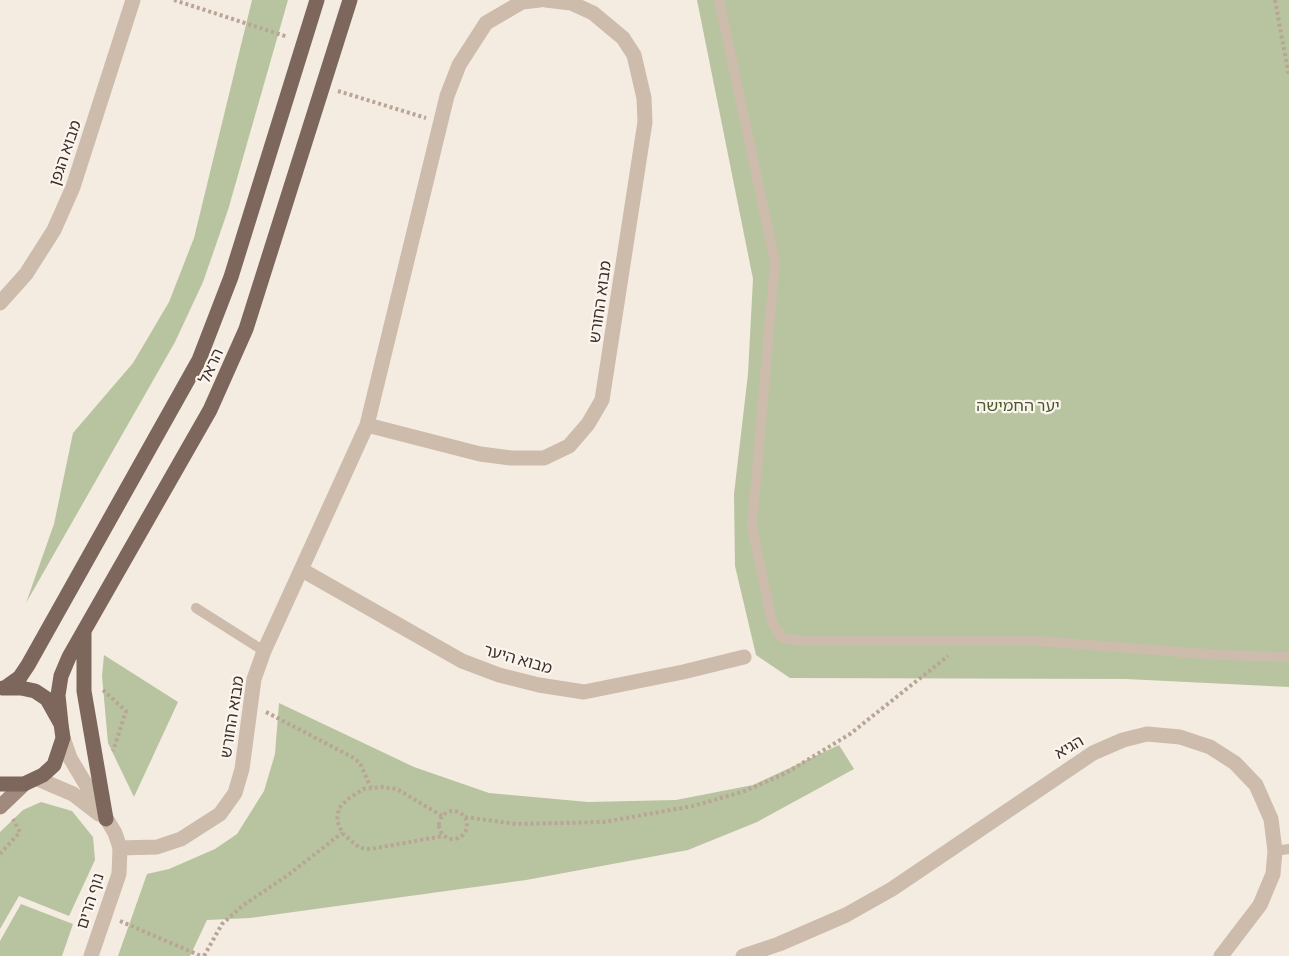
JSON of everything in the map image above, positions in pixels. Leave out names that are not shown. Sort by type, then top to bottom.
[{"type":"main road","name":"הראל","points":[[3,688],[20,677],[28,665],[199,360],[231,277],[317,0]]},
{"type":"main road","name":"הראל","points":[[62,731],[58,696],[61,676],[84,630],[228,373],[261,287],[350,0]]},
{"type":"main road","points":[[84,630],[84,691],[107,821]]},
{"type":"main road","points":[[2,805],[54,765],[60,752],[62,731],[56,710],[35,691],[3,688]]},
{"type":"main road","points":[[0,784],[31,781]]},
{"type":"street","name":"מבוא הגפן","points":[[0,303],[26,274],[54,230],[74,187],[133,0]]},
{"type":"street","name":"מבוא החורש","points":[[120,848],[157,847],[198,830],[220,814],[235,793],[242,769],[250,703],[264,651],[367,425],[441,122],[459,65],[486,23],[522,2],[540,0]]},
{"type":"street","name":"מבוא החורש","points":[[367,425],[480,454],[511,458],[544,458],[568,446],[588,424],[602,400],[645,122],[644,98],[634,55],[623,38],[593,13],[571,3],[546,0]]},
{"type":"street","name":"מבוא היער","points":[[302,570],[462,661],[499,675],[539,686],[584,692],[744,657]]},
{"type":"street","points":[[62,731],[70,758],[120,848]]},
{"type":"street","name":"הגיא","points":[[743,956],[779,944],[846,915],[892,889],[1093,753],[1123,740],[1147,735],[1180,737],[1210,747],[1234,764],[1256,785],[1282,850],[1260,905],[1221,956]]},
{"type":"street","points":[[31,781],[73,794],[107,821]]},
{"type":"street","name":"נוף הרים","points":[[91,956],[118,874],[120,848]]},
{"type":"lane","points":[[719,0],[768,220],[775,262],[752,526],[772,622],[782,638],[806,641],[1037,640],[1221,655],[1289,657]]},
{"type":"lane","points":[[196,608],[264,651]]},
{"type":"path","points":[[174,0],[304,43]]},
{"type":"path","points":[[1275,0],[1289,76]]},
{"type":"path","points":[[323,86],[441,122]]},
{"type":"path","points":[[442,816],[456,811],[465,817],[516,824],[604,822],[693,806],[745,791],[786,773],[850,734],[969,639]]},
{"type":"path","points":[[250,703],[352,757],[360,764],[371,788]]},
{"type":"path","points":[[442,816],[397,789],[371,788],[363,789],[339,808],[337,820],[342,833],[360,848],[371,849],[443,836],[454,840],[462,836],[467,827],[465,817]]},
{"type":"path","points":[[0,854],[20,832],[2,805]]},
{"type":"path","points":[[442,816],[438,827],[443,836]]},
{"type":"path","points":[[106,914],[203,956],[222,924],[242,906],[288,875],[342,833]]},
{"type":"green space","points":[[252,0],[288,0],[228,210],[203,282],[175,342],[26,603],[54,524],[73,433],[133,363],[169,302],[194,238]]},
{"type":"green space","name":"יער החמישה","points":[[697,0],[1289,0],[1289,687],[1126,679],[790,678],[756,655],[735,566],[734,494],[748,374],[753,279]]},
{"type":"green space","points":[[104,655],[178,702],[134,797],[108,743],[102,676]]},
{"type":"green space","points":[[279,703],[414,767],[489,793],[588,802],[676,800],[753,785],[839,745],[854,769],[757,822],[688,850],[526,880],[250,918],[207,920],[190,956],[118,956],[147,874],[169,869],[215,849],[237,834],[264,791],[275,754]]},
{"type":"green space","points":[[41,802],[72,811],[93,837],[95,860],[69,916],[19,896],[0,929],[0,832],[23,810]]},
{"type":"green space","points":[[21,904],[73,924],[62,956],[0,956],[0,941]]}]
